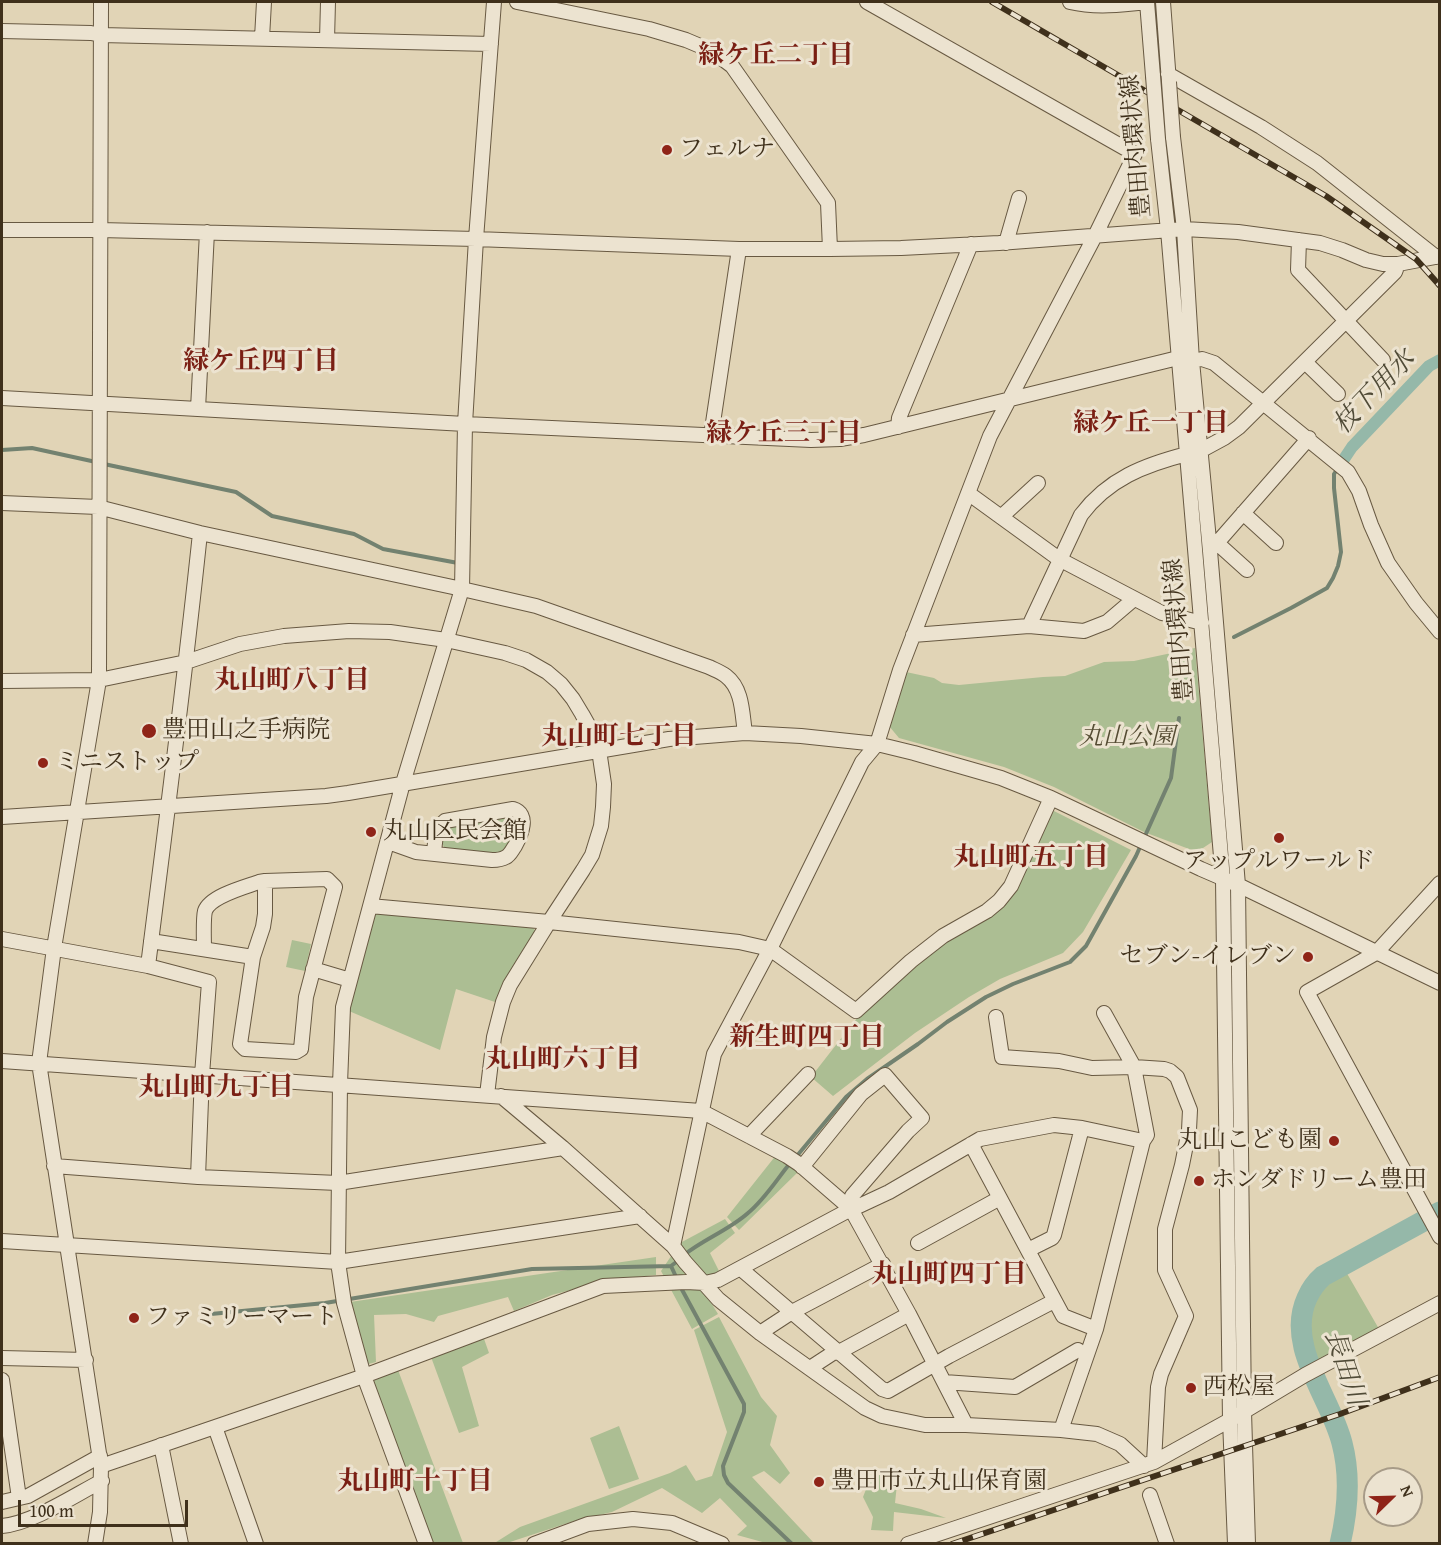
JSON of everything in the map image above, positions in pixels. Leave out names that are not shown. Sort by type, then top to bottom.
[{"type":"street","points":[[95,1544],[100,1512],[101,1461],[39,1063],[54,948],[99,680],[101,2]]},
{"type":"street","points":[[262,38],[264,2]]},
{"type":"street","points":[[327,40],[328,2]]},
{"type":"street","points":[[426,1544],[364,1376],[344,1303],[338,1262],[342,1007],[403,783],[462,589],[465,424],[494,2]]},
{"type":"street","points":[[517,2],[686,40],[712,51],[732,66],[828,203],[830,249]]},
{"type":"street","points":[[674,1248],[714,1054],[770,949],[862,762],[877,744],[900,670],[990,436],[1095,236],[1135,154],[867,2]]},
{"type":"street","points":[[1070,2],[1115,6],[1147,2]]},
{"type":"street","name":"豊田内環状線","points":[[1147,2],[1158,139],[1194,452],[1202,623],[1224,879],[1230,1420],[1235,1544]]},
{"type":"street","name":"豊田内環状線","points":[[1162,2],[1173,137],[1184,229],[1185,359]]},
{"type":"street","points":[[2,31],[491,44]]},
{"type":"street","points":[[1169,78],[1261,127],[1317,163],[1438,257]]},
{"type":"street","points":[[1006,243],[1019,198]]},
{"type":"street","points":[[2,230],[207,232],[739,249],[830,249],[1006,243],[1184,229],[1238,232],[1320,243],[1383,264],[1398,264],[1438,257]]},
{"type":"street","points":[[198,409],[207,232]]},
{"type":"street","points":[[1299,240],[1298,270],[1383,360]]},
{"type":"street","points":[[898,427],[899,418],[971,244]]},
{"type":"street","points":[[711,436],[739,249]]},
{"type":"street","points":[[1029,626],[1059,559],[1081,515],[1091,501],[1135,471],[1155,462],[1194,452],[1224,438],[1239,427],[1395,272],[1398,264]]},
{"type":"street","points":[[2,398],[465,424],[811,440],[840,439],[898,427],[1185,359],[1202,359],[1214,363],[1348,472],[1359,491],[1388,563],[1440,632]]},
{"type":"street","points":[[1305,362],[1338,394]]},
{"type":"street","points":[[1247,570],[1214,547],[1309,438]]},
{"type":"street","name":"豊田内環状線","points":[[1194,452],[1214,547],[1238,885],[1244,1411],[1248,1544]]},
{"type":"street","points":[[1001,517],[1038,483]]},
{"type":"street","points":[[968,493],[1059,559],[1162,614],[1202,623]]},
{"type":"street","points":[[2,503],[98,507],[200,533],[536,606],[709,666],[727,677],[735,686],[739,696],[745,733]]},
{"type":"street","points":[[1243,513],[1276,543]]},
{"type":"street","points":[[148,966],[200,533]]},
{"type":"street","points":[[913,635],[1029,626],[1084,631],[1107,622],[1134,599]]},
{"type":"street","points":[[2,681],[99,680],[186,662],[240,644],[284,636],[349,631],[446,640],[505,653],[526,660],[547,672],[573,699],[591,730],[599,750],[604,784],[603,807],[592,855],[510,985],[503,1002],[494,1037],[494,1095]]},
{"type":"street","points":[[2,817],[326,796],[669,739],[745,733],[801,735],[877,744],[1001,778],[1051,798],[1238,885],[1440,983]]},
{"type":"street","points":[[370,906],[739,942],[770,949],[856,1011],[943,936],[987,911],[999,901],[1011,886],[1051,798]]},
{"type":"street","points":[[388,842],[416,852],[435,854],[492,860],[499,860],[506,857],[520,837],[523,828],[522,817],[519,812],[513,810],[446,821],[438,829],[435,854]]},
{"type":"street","points":[[204,949],[205,911],[209,904],[217,898],[265,881],[327,879],[335,887],[306,997],[301,1049],[296,1052],[245,1049],[240,1044],[253,957],[265,914],[265,881]]},
{"type":"street","points":[[1440,883],[1376,953],[1307,992],[1440,1238]]},
{"type":"street","points":[[2,939],[148,966],[209,982],[198,1177]]},
{"type":"street","points":[[151,940],[253,957]]},
{"type":"street","points":[[313,969],[350,980]]},
{"type":"street","points":[[1061,1430],[1096,1329],[1143,1141],[1147,1135],[1134,1067],[1104,1013]]},
{"type":"street","points":[[996,1017],[1002,1057],[1059,1061],[1092,1068],[1164,1069],[1177,1077],[1190,1110],[1189,1130],[1182,1165],[1165,1229],[1165,1270],[1186,1316],[1161,1374],[1149,1464]]},
{"type":"street","points":[[2,1061],[701,1110],[795,1162],[851,1209],[883,1264],[966,1425]]},
{"type":"street","points":[[749,1136],[808,1074]]},
{"type":"street","points":[[795,1162],[861,1094],[885,1075],[922,1118],[852,1196],[851,1209]]},
{"type":"street","points":[[494,1095],[563,1148],[640,1216],[674,1248],[718,1299],[760,1333],[865,1408],[882,1416],[925,1425],[966,1425],[1097,1434],[1109,1438],[1149,1464]]},
{"type":"street","points":[[2,1502],[28,1496],[101,1461],[161,1445],[364,1376],[603,1286],[705,1283],[718,1280],[851,1209],[889,1192],[980,1139],[1054,1125],[1082,1128],[1143,1141]]},
{"type":"street","points":[[1028,1250],[1054,1235],[1082,1128]]},
{"type":"street","points":[[971,1144],[1063,1316],[1096,1329]]},
{"type":"street","points":[[54,1166],[198,1177],[338,1183],[563,1148]]},
{"type":"street","points":[[918,1243],[1000,1198]]},
{"type":"street","points":[[2,1241],[338,1262],[640,1216]]},
{"type":"street","points":[[760,1333],[792,1312],[883,1264]]},
{"type":"street","points":[[741,1269],[882,1389],[888,1391],[1054,1300]]},
{"type":"street","points":[[908,1544],[1149,1464],[1230,1420],[1305,1375],[1440,1303]]},
{"type":"street","points":[[810,1368],[832,1353],[838,1352],[909,1314]]},
{"type":"street","points":[[944,1382],[1015,1387],[1078,1350]]},
{"type":"street","points":[[2,1358],[86,1360]]},
{"type":"street","points":[[2,1380],[20,1498]]},
{"type":"street","points":[[215,1427],[256,1544]]},
{"type":"street","points":[[161,1445],[181,1544]]},
{"type":"street","points":[[2,1527],[39,1514],[102,1481]]},
{"type":"street","points":[[1150,1495],[1167,1544]]},
{"type":"street","points":[[534,1544],[588,1524],[633,1519],[672,1523],[722,1544]]},
{"type":"green space","name":"丸山公園","points":[[1195,648],[1212,842],[1197,852],[1144,832],[1054,787],[1004,767],[899,738],[889,726],[906,672],[934,678],[942,683],[959,685],[1065,676],[1104,662],[1134,661]]},
{"type":"green space","name":"丸山公園","points":[[1054,811],[1131,850],[1083,932],[1063,953],[1000,979],[969,997],[915,1033],[833,1096],[811,1077],[857,1018],[944,940],[989,915],[1049,813]]},
{"type":"green space","points":[[508,817],[516,821],[514,836],[498,854],[445,849],[441,841],[446,827]]},
{"type":"green space","points":[[381,911],[532,926],[536,932],[506,982],[498,1003],[456,989],[440,1050],[349,1011],[373,916]]},
{"type":"green space","points":[[292,940],[311,944],[305,971],[286,967]]},
{"type":"green space","points":[[777,1154],[799,1171],[739,1230],[727,1217]]},
{"type":"green space","points":[[725,1219],[735,1233],[710,1253],[719,1271],[702,1288],[718,1314],[692,1329],[661,1271],[680,1243]]},
{"type":"green space","points":[[656,1257],[656,1275],[609,1280],[552,1295],[514,1311],[508,1297],[438,1316],[434,1322],[406,1314],[374,1315],[376,1362],[365,1365],[350,1302]]},
{"type":"green space","points":[[1345,1270],[1379,1329],[1315,1362],[1307,1333],[1311,1304],[1319,1286]]},
{"type":"green space","points":[[719,1317],[761,1397],[777,1416],[770,1445],[790,1473],[780,1484],[764,1471],[752,1477],[814,1543],[766,1543],[737,1535],[747,1526],[720,1498],[702,1513],[662,1488],[612,1512],[574,1521],[507,1543],[493,1544],[520,1527],[670,1473],[686,1465],[696,1481],[712,1476],[727,1432],[694,1330]]},
{"type":"green space","points":[[483,1336],[489,1353],[462,1367],[479,1426],[459,1433],[431,1357]]},
{"type":"green space","points":[[398,1370],[463,1543],[431,1543],[373,1381]]},
{"type":"green space","points":[[619,1426],[639,1479],[609,1489],[590,1438]]},
{"type":"green space","points":[[874,1469],[898,1475],[895,1503],[946,1518],[894,1512],[893,1531],[871,1530],[873,1517],[863,1497]]},
{"type":"waterway","name":"枝下用水","points":[[1344,459],[1352,447],[1429,366],[1440,360]]},
{"type":"waterway","points":[[2,450],[32,448],[96,462]]},
{"type":"waterway","points":[[1234,637],[1327,588],[1338,566],[1341,552],[1334,474],[1344,459]]},
{"type":"waterway","points":[[104,464],[236,492],[272,516],[354,534],[383,549],[458,563]]},
{"type":"waterway","points":[[796,1157],[846,1097],[867,1079],[986,997],[1070,962],[1086,946],[1136,856],[1171,778],[1179,718]]},
{"type":"waterway","points":[[684,1255],[748,1213],[791,1162]]},
{"type":"waterway","name":"長田川","points":[[1340,1544],[1347,1506],[1347,1468],[1336,1426],[1306,1353],[1302,1335],[1302,1316],[1307,1298],[1323,1276],[1440,1212]]},
{"type":"waterway","points":[[211,1314],[325,1303],[532,1269],[671,1266],[679,1260]]},
{"type":"waterway","points":[[671,1266],[677,1279]]},
{"type":"waterway","points":[[680,1286],[744,1404],[744,1412],[723,1466],[724,1475],[728,1483],[792,1544]]},
{"type":"railway","points":[[992,2],[1326,196],[1416,259],[1440,286]]},
{"type":"railway","points":[[952,1544],[1340,1414],[1440,1377]]},
{"type":"place","name":"フェルナ","points":[[667,150]]},
{"type":"place","name":"豊田山之手病院","points":[[149,731]]},
{"type":"place","name":"ミニストップ","points":[[43,763]]},
{"type":"place","name":"丸山区民会館","points":[[371,832]]},
{"type":"place","name":"アップルワールド","points":[[1279,838]]},
{"type":"place","name":"セブン-イレブン","points":[[1308,957]]},
{"type":"place","name":"丸山こども園","points":[[1334,1141]]},
{"type":"place","name":"ホンダドリーム豊田","points":[[1199,1181]]},
{"type":"place","name":"ファミリーマート","points":[[134,1318]]},
{"type":"place","name":"西松屋","points":[[1191,1388]]},
{"type":"place","name":"豊田市立丸山保育園","points":[[819,1482]]},
{"type":"district","name":"緑ケ丘二丁目","points":[[776,56]]},
{"type":"district","name":"緑ケ丘四丁目","points":[[261,362]]},
{"type":"district","name":"緑ケ丘一丁目","points":[[1151,424]]},
{"type":"district","name":"緑ケ丘三丁目","points":[[784,434]]},
{"type":"district","name":"丸山町八丁目","points":[[292,681]]},
{"type":"district","name":"丸山町七丁目","points":[[619,737]]},
{"type":"district","name":"丸山町五丁目","points":[[1031,858]]},
{"type":"district","name":"新生町四丁目","points":[[807,1038]]},
{"type":"district","name":"丸山町六丁目","points":[[563,1060]]},
{"type":"district","name":"丸山町九丁目","points":[[216,1088]]},
{"type":"district","name":"丸山町四丁目","points":[[949,1275]]},
{"type":"district","name":"丸山町十丁目","points":[[415,1482]]}]
